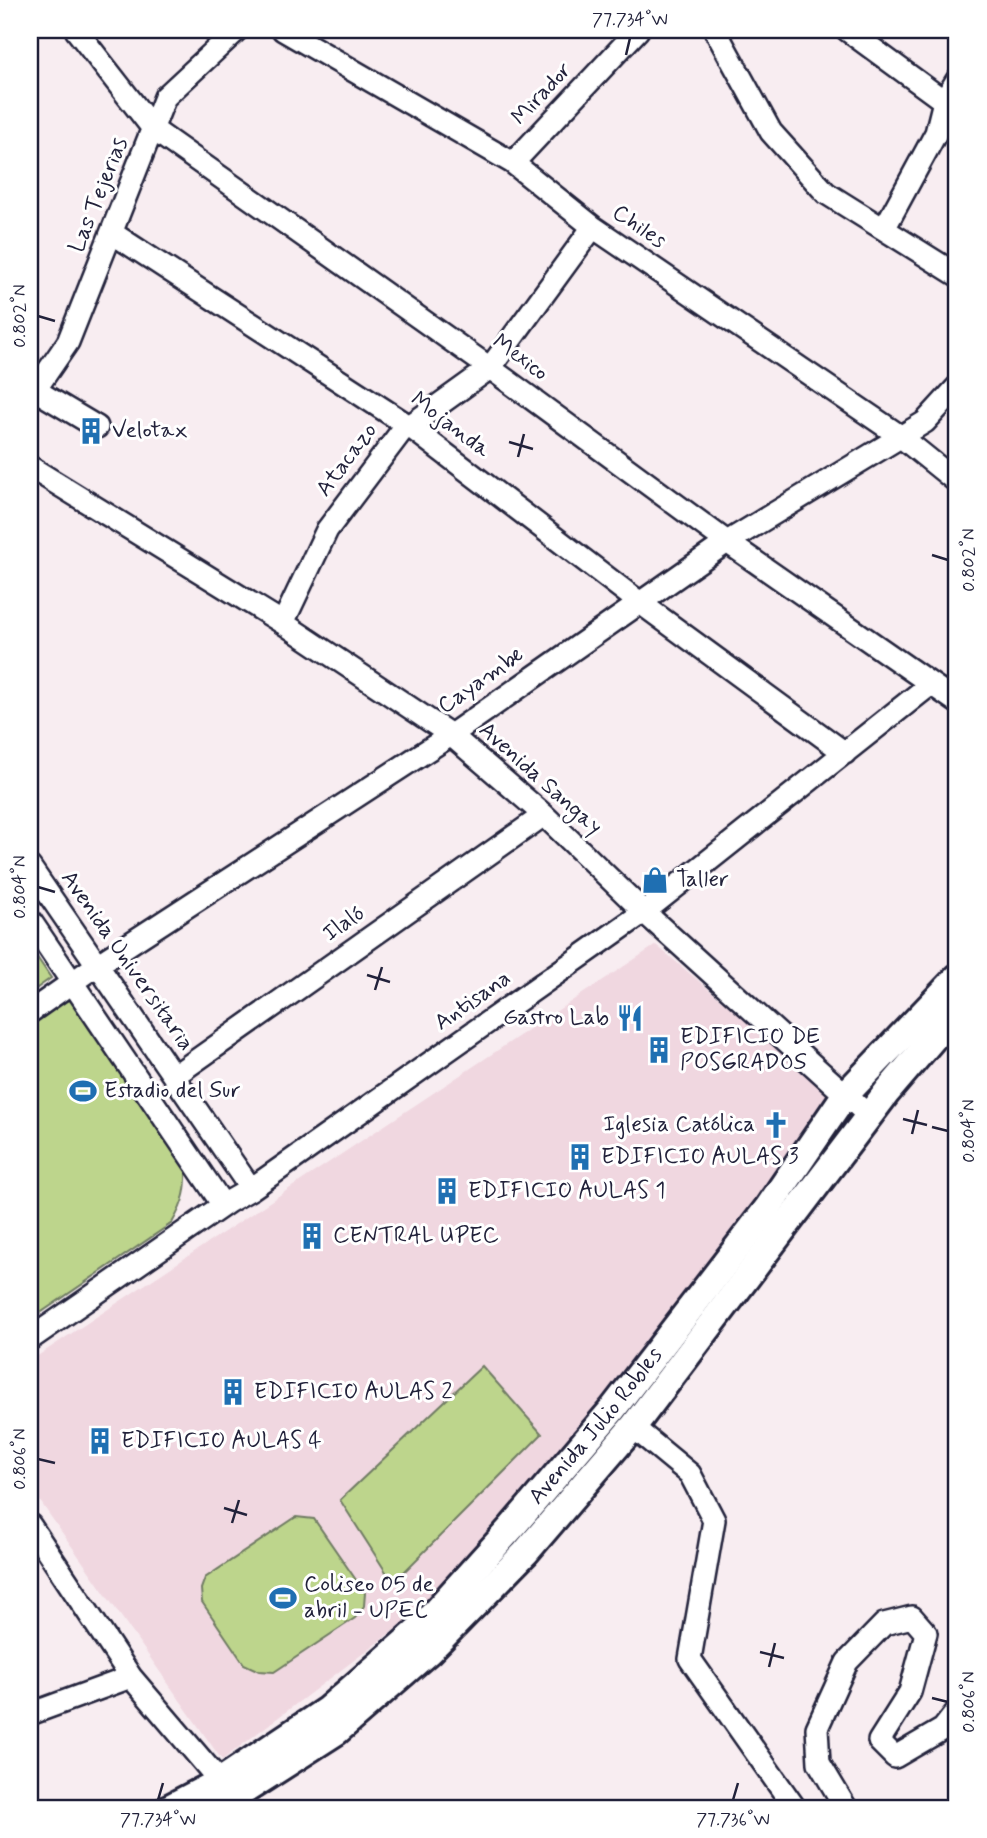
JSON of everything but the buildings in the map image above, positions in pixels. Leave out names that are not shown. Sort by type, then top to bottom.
[{"type":"main road","name":"Avenida Julio Robles","points":[[224,1796],[419,1630],[503,1538],[612,1410],[766,1209],[845,1095],[957,978]]},
{"type":"main road","name":"Avenida Julio Robles","points":[[169,1808],[224,1796],[337,1731],[429,1651],[525,1553],[633,1427],[869,1116],[957,1010]]},
{"type":"street","name":"Mexico","points":[[76,30],[153,130],[490,368],[727,542],[957,702]]},
{"type":"street","name":"Las Tejerias","points":[[33,392],[68,342],[165,97],[237,30]]},
{"type":"street","name":"Chiles","points":[[283,30],[513,163],[593,227],[900,436],[957,482]]},
{"type":"street","name":"Mirador","points":[[513,163],[638,30]]},
{"type":"street","points":[[715,30],[771,132],[826,193],[957,275]]},
{"type":"street","points":[[848,30],[951,105]]},
{"type":"street","points":[[884,229],[951,105],[957,80]]},
{"type":"street","name":"Atacazo","points":[[283,623],[327,530],[401,432],[490,368],[593,227]]},
{"type":"street","name":"Mojanda","points":[[112,233],[410,426],[639,602],[845,753]]},
{"type":"street","name":"Cayambe","points":[[30,1012],[97,965],[451,734],[727,542],[925,422],[957,387]]},
{"type":"street","points":[[33,392],[97,427]]},
{"type":"street","name":"Avenida Sangay","points":[[30,467],[283,623],[451,734],[544,815],[644,912],[869,1116]]},
{"type":"street","name":"Antisana","points":[[30,1339],[223,1205],[251,1189],[644,912],[931,684]]},
{"type":"street","name":"Ilaló","points":[[174,1076],[544,815]]},
{"type":"street","name":"Avenida Universitaria","points":[[30,867],[251,1189]]},
{"type":"street","points":[[30,920],[223,1205]]},
{"type":"street","points":[[633,1427],[690,1474],[714,1520],[690,1659],[795,1808]]},
{"type":"street","points":[[30,1525],[131,1677],[224,1796]]},
{"type":"street","points":[[846,1808],[819,1763],[817,1728],[847,1662],[884,1624],[912,1617],[926,1633],[910,1692],[879,1741],[895,1757],[943,1729],[957,1711]]},
{"type":"street","points":[[30,1714],[131,1677]]},
{"type":"shaded area","points":[[656,945],[835,1099],[741,1233],[606,1397],[410,1618],[222,1760],[30,1487],[30,1361]]},
{"type":"green space","points":[[30,947],[51,978],[30,993]]},
{"type":"green space","name":"Estadio del Sur","points":[[59,1000],[75,1001],[186,1163],[185,1187],[180,1208],[172,1223],[30,1320],[30,1020]]},
{"type":"green space","points":[[482,1366],[542,1434],[393,1583],[340,1500]]},
{"type":"green space","name":"Coliseo 05 de abril - UPEC","points":[[296,1517],[314,1519],[365,1593],[364,1606],[355,1618],[274,1672],[259,1671],[244,1664],[202,1602],[201,1589],[205,1578]]},
{"type":"place","name":"Velotax","points":[[91,431]]},
{"type":"place","name":"Taller","points":[[655,880]]},
{"type":"place","name":"Gastro Lab","points":[[630,1018]]},
{"type":"place","name":"EDIFICIO DE POSGRADOS","points":[[659,1050]]},
{"type":"place","name":"Estadio del Sur","points":[[83,1091]]},
{"type":"place","name":"Iglesia Católica","points":[[776,1125]]},
{"type":"place","name":"EDIFICIO AULAS 3","points":[[580,1157]]},
{"type":"place","name":"EDIFICIO AULAS 1","points":[[447,1191]]},
{"type":"place","name":"CENTRAL UPEC","points":[[312,1236]]},
{"type":"place","name":"EDIFICIO AULAS 2","points":[[233,1392]]},
{"type":"place","name":"EDIFICIO AULAS 4","points":[[100,1441]]},
{"type":"place","name":"Coliseo 05 de abril - UPEC","points":[[283,1598]]}]
